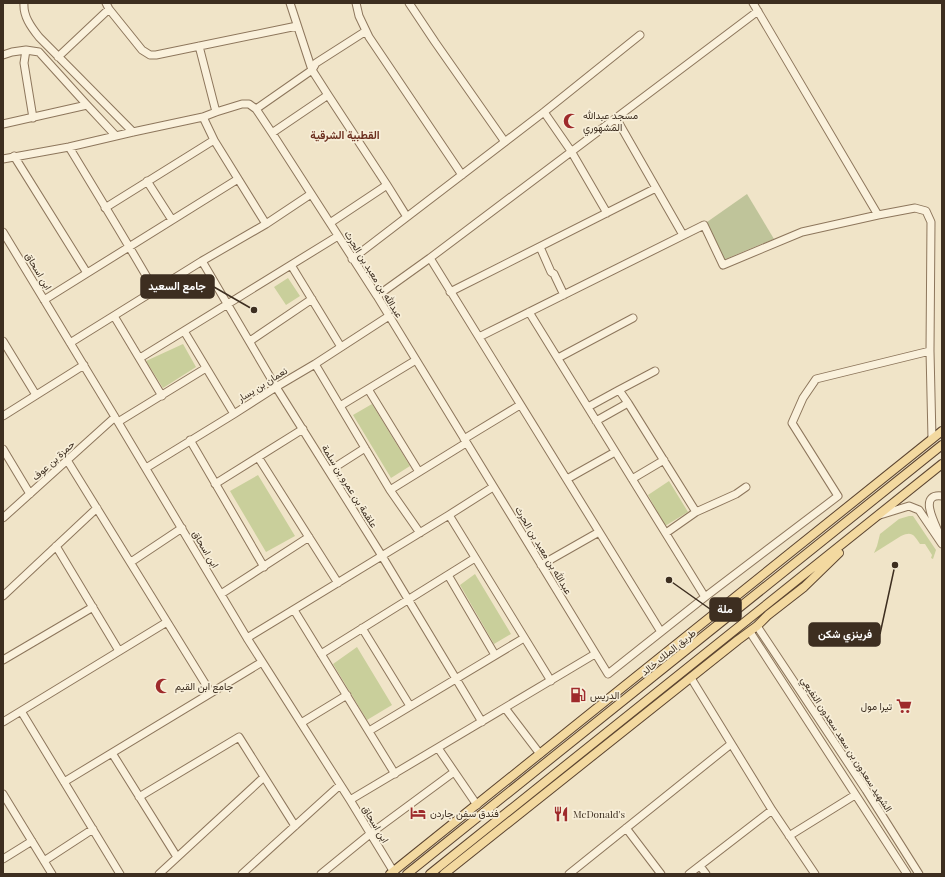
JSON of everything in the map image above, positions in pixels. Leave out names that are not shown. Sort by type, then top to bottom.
[{"type":"main road","points":[[393,873],[942,431]]},
{"type":"main road","name":"طريق الملك خالد","points":[[407,874],[942,445]]},
{"type":"main road","points":[[430,874],[942,464]]},
{"type":"main road","points":[[444,874],[750,632],[768,615],[804,587],[880,515]]},
{"type":"street","points":[[24,3],[29,25],[39,37],[133,132]]},
{"type":"street","points":[[290,3],[312,70],[407,217]]},
{"type":"street","points":[[356,3],[359,16],[369,37],[462,175]]},
{"type":"street","points":[[408,3],[505,142]]},
{"type":"street","points":[[753,3],[878,214]]},
{"type":"street","points":[[58,57],[107,6],[142,50],[150,55],[297,26]]},
{"type":"street","points":[[377,296],[430,258],[758,11]]},
{"type":"street","points":[[3,159],[69,147],[202,117],[242,104],[249,104],[256,109],[312,70],[316,63],[366,31]]},
{"type":"street","points":[[352,259],[544,112],[640,35]]},
{"type":"street","points":[[199,46],[216,112]]},
{"type":"street","points":[[26,50],[24,63],[33,118]]},
{"type":"street","points":[[3,55],[26,50],[39,52],[116,136]]},
{"type":"street","points":[[272,133],[328,95]]},
{"type":"street","points":[[3,124],[87,105]]},
{"type":"street","name":"عبدالله بن معبد بن الحرث","points":[[256,109],[377,296],[608,674],[661,632]]},
{"type":"street","points":[[544,112],[571,152],[606,213]]},
{"type":"street","points":[[202,117],[214,140],[266,224]]},
{"type":"street","points":[[616,118],[683,236]]},
{"type":"street","points":[[105,208],[214,140]]},
{"type":"street","points":[[69,147],[155,291]]},
{"type":"street","points":[[14,156],[88,273]]},
{"type":"street","points":[[44,300],[238,179]]},
{"type":"street","points":[[147,181],[172,220]]},
{"type":"street","points":[[330,223],[387,185]]},
{"type":"street","points":[[450,292],[656,188]]},
{"type":"street","points":[[70,342],[202,261],[266,224],[311,194]]},
{"type":"street","points":[[479,337],[704,225],[723,266],[802,232],[878,214],[915,208],[926,211],[931,222],[930,351],[932,439]]},
{"type":"street","name":"ابن اسحاق","points":[[4,235],[84,365],[262,662],[350,800],[393,873]]},
{"type":"street","points":[[140,358],[338,236]]},
{"type":"street","points":[[540,247],[551,272],[554,274],[564,295]]},
{"type":"street","points":[[430,258],[661,632],[838,496],[792,423],[803,398],[816,379],[930,351]]},
{"type":"street","name":"علقمة بن عمرو بن سلمة","points":[[202,261],[276,387],[382,556],[482,722]]},
{"type":"street","points":[[291,265],[341,347]]},
{"type":"street","points":[[250,341],[312,298]]},
{"type":"street","points":[[529,312],[705,597]]},
{"type":"street","points":[[114,316],[162,396]]},
{"type":"street","name":"نعمان بن يسار","points":[[146,468],[315,364],[389,316]]},
{"type":"street","points":[[558,358],[633,318]]},
{"type":"street","points":[[184,331],[234,414]]},
{"type":"street","points":[[3,341],[36,395]]},
{"type":"street","points":[[340,406],[416,360]]},
{"type":"street","points":[[315,364],[390,490],[420,533]]},
{"type":"street","points":[[3,416],[84,365]]},
{"type":"street","name":"حمزة بن عوف","points":[[3,518],[67,460],[117,420],[162,396],[206,368]]},
{"type":"street","points":[[588,407],[655,371]]},
{"type":"street","points":[[368,389],[419,472]]},
{"type":"street","points":[[619,390],[628,402],[696,512]]},
{"type":"street","points":[[596,421],[628,402]]},
{"type":"street","points":[[390,490],[520,405]]},
{"type":"street","points":[[215,484],[303,429]]},
{"type":"street","points":[[190,440],[264,567]]},
{"type":"street","points":[[329,471],[365,448]]},
{"type":"street","points":[[3,449],[30,494]]},
{"type":"street","points":[[567,479],[615,452]]},
{"type":"street","points":[[258,456],[338,582]]},
{"type":"street","points":[[67,460],[211,693]]},
{"type":"street","points":[[632,479],[664,460]]},
{"type":"street","points":[[248,638],[420,533],[493,486]]},
{"type":"street","points":[[666,533],[696,512],[736,494],[746,487]]},
{"type":"street","points":[[942,496],[933,497],[930,500],[929,505],[942,541]]},
{"type":"street","points":[[880,515],[910,506],[919,510],[942,544]]},
{"type":"street","points":[[3,596],[97,508]]},
{"type":"street","points":[[449,515],[551,681]]},
{"type":"street","points":[[131,562],[182,528]]},
{"type":"street","points":[[541,565],[599,532]]},
{"type":"street","points":[[221,594],[309,537]]},
{"type":"street","points":[[56,546],[119,651]]},
{"type":"street","points":[[321,654],[475,558]]},
{"type":"street","points":[[448,575],[495,655]]},
{"type":"street","points":[[3,660],[93,608]]},
{"type":"street","points":[[294,610],[395,774]]},
{"type":"street","points":[[3,722],[167,622]]},
{"type":"street","name":"الشهيد سعدون بن سعد سعدون النفيعي","points":[[757,626],[866,790],[919,874]]},
{"type":"street","points":[[362,628],[410,706]]},
{"type":"street","name":"الشهيد سعدون بن سعد سعدون النفيعي","points":[[750,632],[907,874]]},
{"type":"street","points":[[369,731],[524,638]]},
{"type":"street","points":[[350,800],[596,654]]},
{"type":"street","points":[[64,782],[262,662]]},
{"type":"street","points":[[691,678],[772,810],[815,874]]},
{"type":"street","points":[[301,723],[347,695]]},
{"type":"street","points":[[505,708],[540,754]]},
{"type":"street","points":[[21,711],[120,874]]},
{"type":"street","points":[[139,797],[239,737],[295,826]]},
{"type":"street","points":[[569,874],[731,744]]},
{"type":"street","points":[[438,748],[477,805]]},
{"type":"street","points":[[112,753],[177,858]]},
{"type":"street","points":[[321,874],[370,834],[454,772]]},
{"type":"street","points":[[159,874],[264,777]]},
{"type":"street","points":[[242,874],[340,785]]},
{"type":"street","points":[[3,794],[6,806],[32,841],[52,874]]},
{"type":"street","points":[[789,836],[856,795]]},
{"type":"street","points":[[689,874],[772,810]]},
{"type":"street","points":[[626,828],[661,874]]},
{"type":"street","points":[[44,861],[93,829]]},
{"type":"street","points":[[3,859],[32,841]]},
{"type":"street","points":[[700,866],[706,874]]},
{"type":"green space","points":[[747,194],[774,239],[723,260],[707,222]]},
{"type":"green space","points":[[288,278],[300,296],[286,305],[274,287]]},
{"type":"green space","points":[[183,344],[196,367],[163,388],[146,361]]},
{"type":"green space","points":[[372,404],[410,466],[391,478],[353,415]]},
{"type":"green space","points":[[258,475],[295,536],[266,552],[230,491]]},
{"type":"green space","points":[[669,481],[688,512],[665,526],[648,495]]},
{"type":"green space","points":[[913,516],[936,550],[933,559],[931,558],[932,555],[925,544],[920,544],[914,536],[910,534],[901,536],[874,553],[880,534],[899,519]]},
{"type":"green space","points":[[475,574],[511,634],[494,644],[460,585]]},
{"type":"green space","points":[[357,647],[392,705],[367,720],[333,664]]},
{"type":"place","name":"مسجد عبدالله المشهوري","points":[[571,121]]},
{"type":"place","name":"جامع السعيد","points":[[254,310]]},
{"type":"place","name":"فرينزي شكن","points":[[895,565]]},
{"type":"place","name":"ملة","points":[[669,580]]},
{"type":"place","name":"جامع ابن القيم","points":[[163,686]]},
{"type":"place","name":"الدريس","points":[[578,695]]},
{"type":"place","name":"تيرا مول","points":[[904,706]]},
{"type":"place","name":"فندق سفن جاردن","points":[[418,813]]},
{"type":"place","name":"McDonald's","points":[[561,814]]},
{"type":"district","name":"القطبية الشرقية","points":[[345,135]]}]
